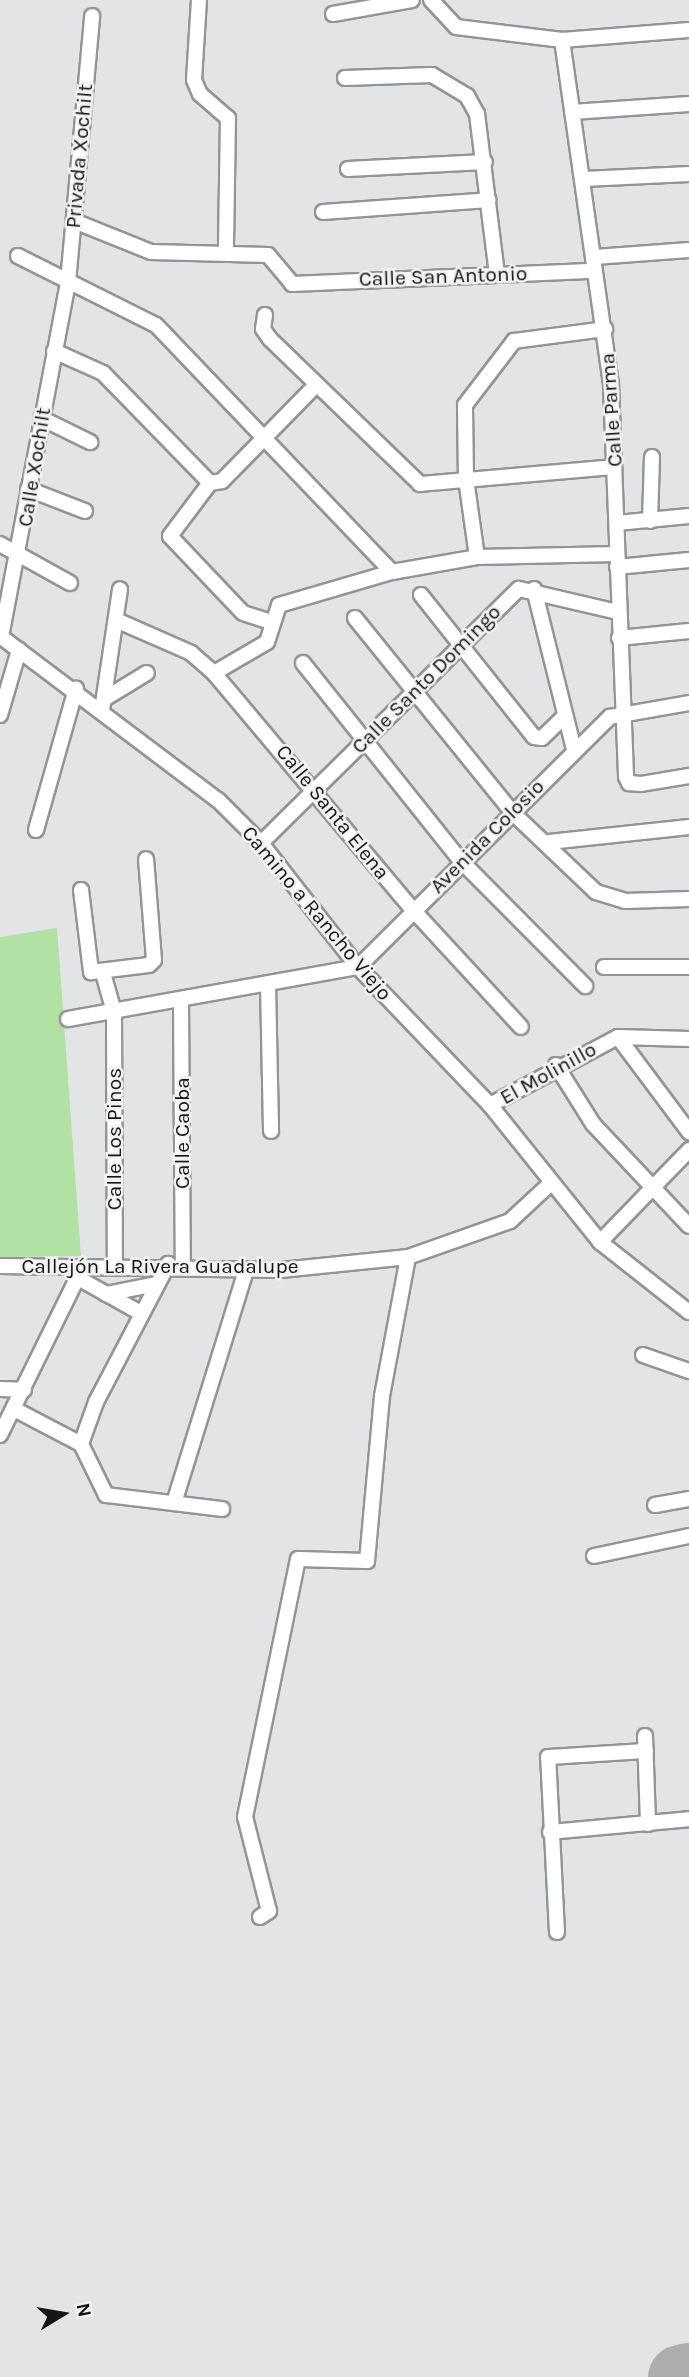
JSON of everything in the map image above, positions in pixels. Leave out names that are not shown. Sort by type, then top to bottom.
[{"type":"street","points":[[74,221],[151,252],[226,251],[228,118],[200,94],[194,80],[199,0]]},
{"type":"street","points":[[333,14],[412,0]]},
{"type":"street","points":[[431,0],[456,27],[562,40],[689,30]]},
{"type":"street","name":"Privada Xochilt","points":[[67,289],[92,16]]},
{"type":"street","name":"Calle Parma","points":[[562,40],[605,329],[617,523],[621,711],[629,783],[689,776]]},
{"type":"street","points":[[345,78],[432,75],[467,96],[477,114],[497,274]]},
{"type":"street","points":[[572,112],[689,104]]},
{"type":"street","points":[[348,169],[485,162]]},
{"type":"street","points":[[584,179],[689,174]]},
{"type":"street","points":[[323,212],[489,200]]},
{"type":"street","name":"Calle San Antonio","points":[[226,251],[268,255],[292,284],[497,274],[595,264],[689,250]]},
{"type":"street","points":[[18,256],[67,289],[156,325],[392,572]]},
{"type":"street","name":"Calle Xochilt","points":[[1,637],[20,560],[28,489],[67,289]]},
{"type":"street","points":[[265,315],[263,330],[410,479],[428,486],[466,479],[614,467]]},
{"type":"street","points":[[477,556],[466,479],[463,412],[506,347],[526,337],[605,329]]},
{"type":"street","points":[[54,351],[103,373],[210,483]]},
{"type":"street","points":[[271,622],[243,613],[171,541],[210,483],[222,481],[264,435],[316,385]]},
{"type":"street","points":[[41,418],[90,442]]},
{"type":"street","points":[[650,521],[652,457]]},
{"type":"street","points":[[28,489],[85,511]]},
{"type":"street","points":[[617,523],[689,516]]},
{"type":"street","points":[[0,544],[20,560],[70,583]]},
{"type":"street","points":[[214,673],[267,642],[271,622],[279,605],[392,572],[477,556],[617,561],[689,560]]},
{"type":"street","points":[[103,705],[120,589]]},
{"type":"street","name":"Calle Santo Domingo","points":[[261,843],[519,589],[534,589]]},
{"type":"street","points":[[574,750],[534,589],[618,612]]},
{"type":"street","points":[[421,595],[534,737],[542,738],[565,716]]},
{"type":"street","points":[[355,618],[514,814],[549,842],[608,898],[689,899]]},
{"type":"street","name":"Calle Santa Elena","points":[[116,620],[191,653],[214,673],[315,789],[412,910],[521,1027]]},
{"type":"street","points":[[619,638],[689,631]]},
{"type":"street","name":"Camino a Rancho Viejo","points":[[1,637],[103,705],[218,800],[261,843],[359,967],[490,1105],[600,1242],[689,1312]]},
{"type":"street","points":[[0,715],[19,649]]},
{"type":"street","points":[[303,663],[462,862],[585,986]]},
{"type":"street","points":[[103,705],[147,673]]},
{"type":"street","points":[[36,830],[76,689]]},
{"type":"street","points":[[621,711],[689,703]]},
{"type":"street","name":"Avenida Colosio","points":[[359,967],[412,910],[514,814],[574,750],[621,711]]},
{"type":"street","points":[[549,842],[689,827]]},
{"type":"street","points":[[103,973],[154,960],[146,859]]},
{"type":"street","name":"Calle Los Pinos","points":[[81,890],[89,964],[103,973],[114,1012],[115,1266]]},
{"type":"street","points":[[68,1019],[181,1003],[359,967]]},
{"type":"street","points":[[604,967],[689,967]]},
{"type":"street","points":[[268,985],[271,1131]]},
{"type":"street","name":"Calle Caoba","points":[[175,1264],[181,1003]]},
{"type":"street","points":[[618,1037],[689,1132]]},
{"type":"street","name":"El Molinillo","points":[[490,1105],[555,1065],[618,1037],[689,1039]]},
{"type":"street","points":[[555,1065],[593,1124],[651,1191],[689,1226]]},
{"type":"street","points":[[600,1242],[689,1150]]},
{"type":"street","name":"Callejón La Rivera Guadalupe","points":[[0,1266],[80,1272],[115,1266],[175,1264],[246,1271],[408,1257],[510,1221],[551,1183]]},
{"type":"street","points":[[260,1917],[270,1911],[245,1817],[298,1559],[367,1561],[382,1396],[408,1257]]},
{"type":"street","points":[[81,1444],[141,1313],[157,1284],[175,1264]]},
{"type":"street","points":[[174,1503],[246,1271]]},
{"type":"street","points":[[0,1435],[80,1272],[106,1294],[141,1313]]},
{"type":"street","points":[[106,1294],[157,1284]]},
{"type":"street","points":[[643,1355],[689,1371]]},
{"type":"street","points":[[0,1389],[24,1390]]},
{"type":"street","points":[[13,1409],[81,1444],[94,1481],[106,1495],[222,1509]]},
{"type":"street","points":[[655,1505],[689,1499]]},
{"type":"street","points":[[594,1556],[689,1535]]},
{"type":"street","points":[[557,1932],[548,1757],[645,1744],[648,1824]]},
{"type":"street","points":[[550,1832],[689,1818]]},
{"type":"green space","points":[[57,928],[81,1256],[0,1257],[0,937]]},
{"type":"runway","points":[[680,2377],[689,2375]]}]
